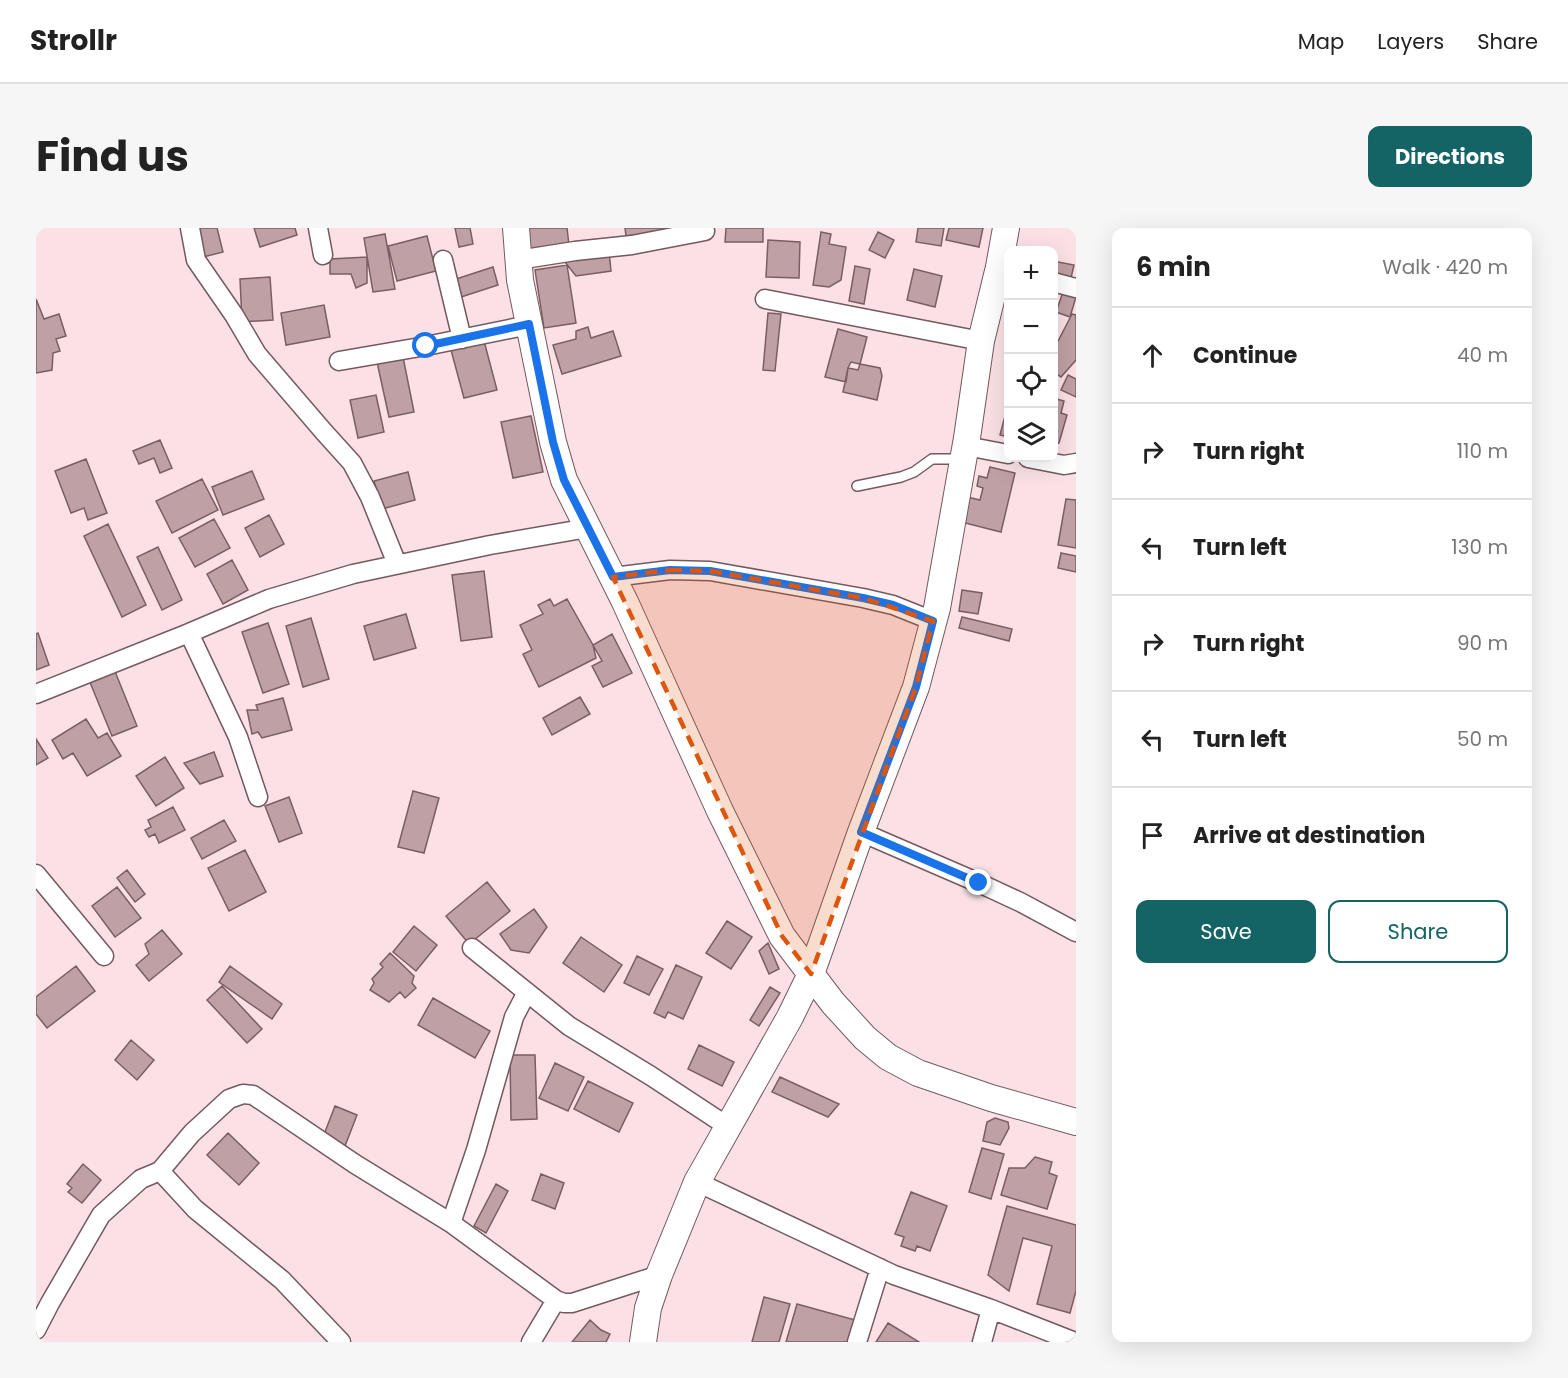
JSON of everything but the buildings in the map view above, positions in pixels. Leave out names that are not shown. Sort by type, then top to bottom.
[{"type":"street","points":[[190,228],[196,260],[234,315],[257,354],[352,463],[370,497],[397,564]]},
{"type":"street","points":[[318,228],[323,255]]},
{"type":"street","points":[[516,228],[520,280],[553,442],[564,480],[626,602],[720,811],[782,936],[832,1003],[865,1038],[888,1057],[918,1073],[991,1098],[1076,1122]]},
{"type":"street","points":[[1005,246],[1006,228]]},
{"type":"street","points":[[518,260],[632,245],[705,231]]},
{"type":"street","points":[[443,260],[462,339]]},
{"type":"street","points":[[643,1342],[648,1308],[659,1275],[697,1182],[790,1017],[811,974],[861,832],[916,687],[933,621],[964,452],[981,341],[1004,268]]},
{"type":"street","points":[[1058,283],[1076,288]]},
{"type":"street","points":[[765,299],[981,341]]},
{"type":"street","points":[[339,361],[462,339],[529,324]]},
{"type":"street","points":[[964,452],[1004,454]]},
{"type":"street","points":[[1049,462],[1064,465],[1076,463]]},
{"type":"street","points":[[36,694],[269,599],[353,574],[397,564],[490,544],[588,528]]},
{"type":"street","points":[[613,577],[670,570],[710,571],[863,598],[893,605],[933,621]]},
{"type":"street","points":[[189,633],[238,737],[258,797]]},
{"type":"street","points":[[861,832],[1000,893],[1076,932]]},
{"type":"street","points":[[36,873],[104,956]]},
{"type":"street","points":[[472,948],[569,1026],[727,1126]]},
{"type":"street","points":[[451,1223],[476,1150],[514,1017],[527,992]]},
{"type":"street","points":[[36,1330],[101,1215],[141,1179],[160,1171],[192,1133],[229,1099],[243,1094],[253,1095],[355,1164],[451,1223],[556,1300],[572,1304],[659,1275]]},
{"type":"street","points":[[160,1171],[195,1209],[282,1280],[341,1342]]},
{"type":"street","points":[[697,1182],[894,1275],[1075,1342]]},
{"type":"street","points":[[857,1342],[880,1268]]},
{"type":"street","points":[[531,1342],[556,1300]]},
{"type":"street","points":[[982,1342],[991,1309]]},
{"type":"lane","points":[[856,486],[901,477],[914,472],[932,459],[964,452]]},
{"type":"highlighted area","points":[[670,570],[710,571],[863,598],[933,621],[916,687],[811,974],[782,936],[613,577]]},
{"type":"route","points":[[426,346],[529,324],[553,442],[564,480],[613,577],[670,570],[710,571],[863,598],[893,605],[933,621],[916,687],[861,832],[979,883]]}]
